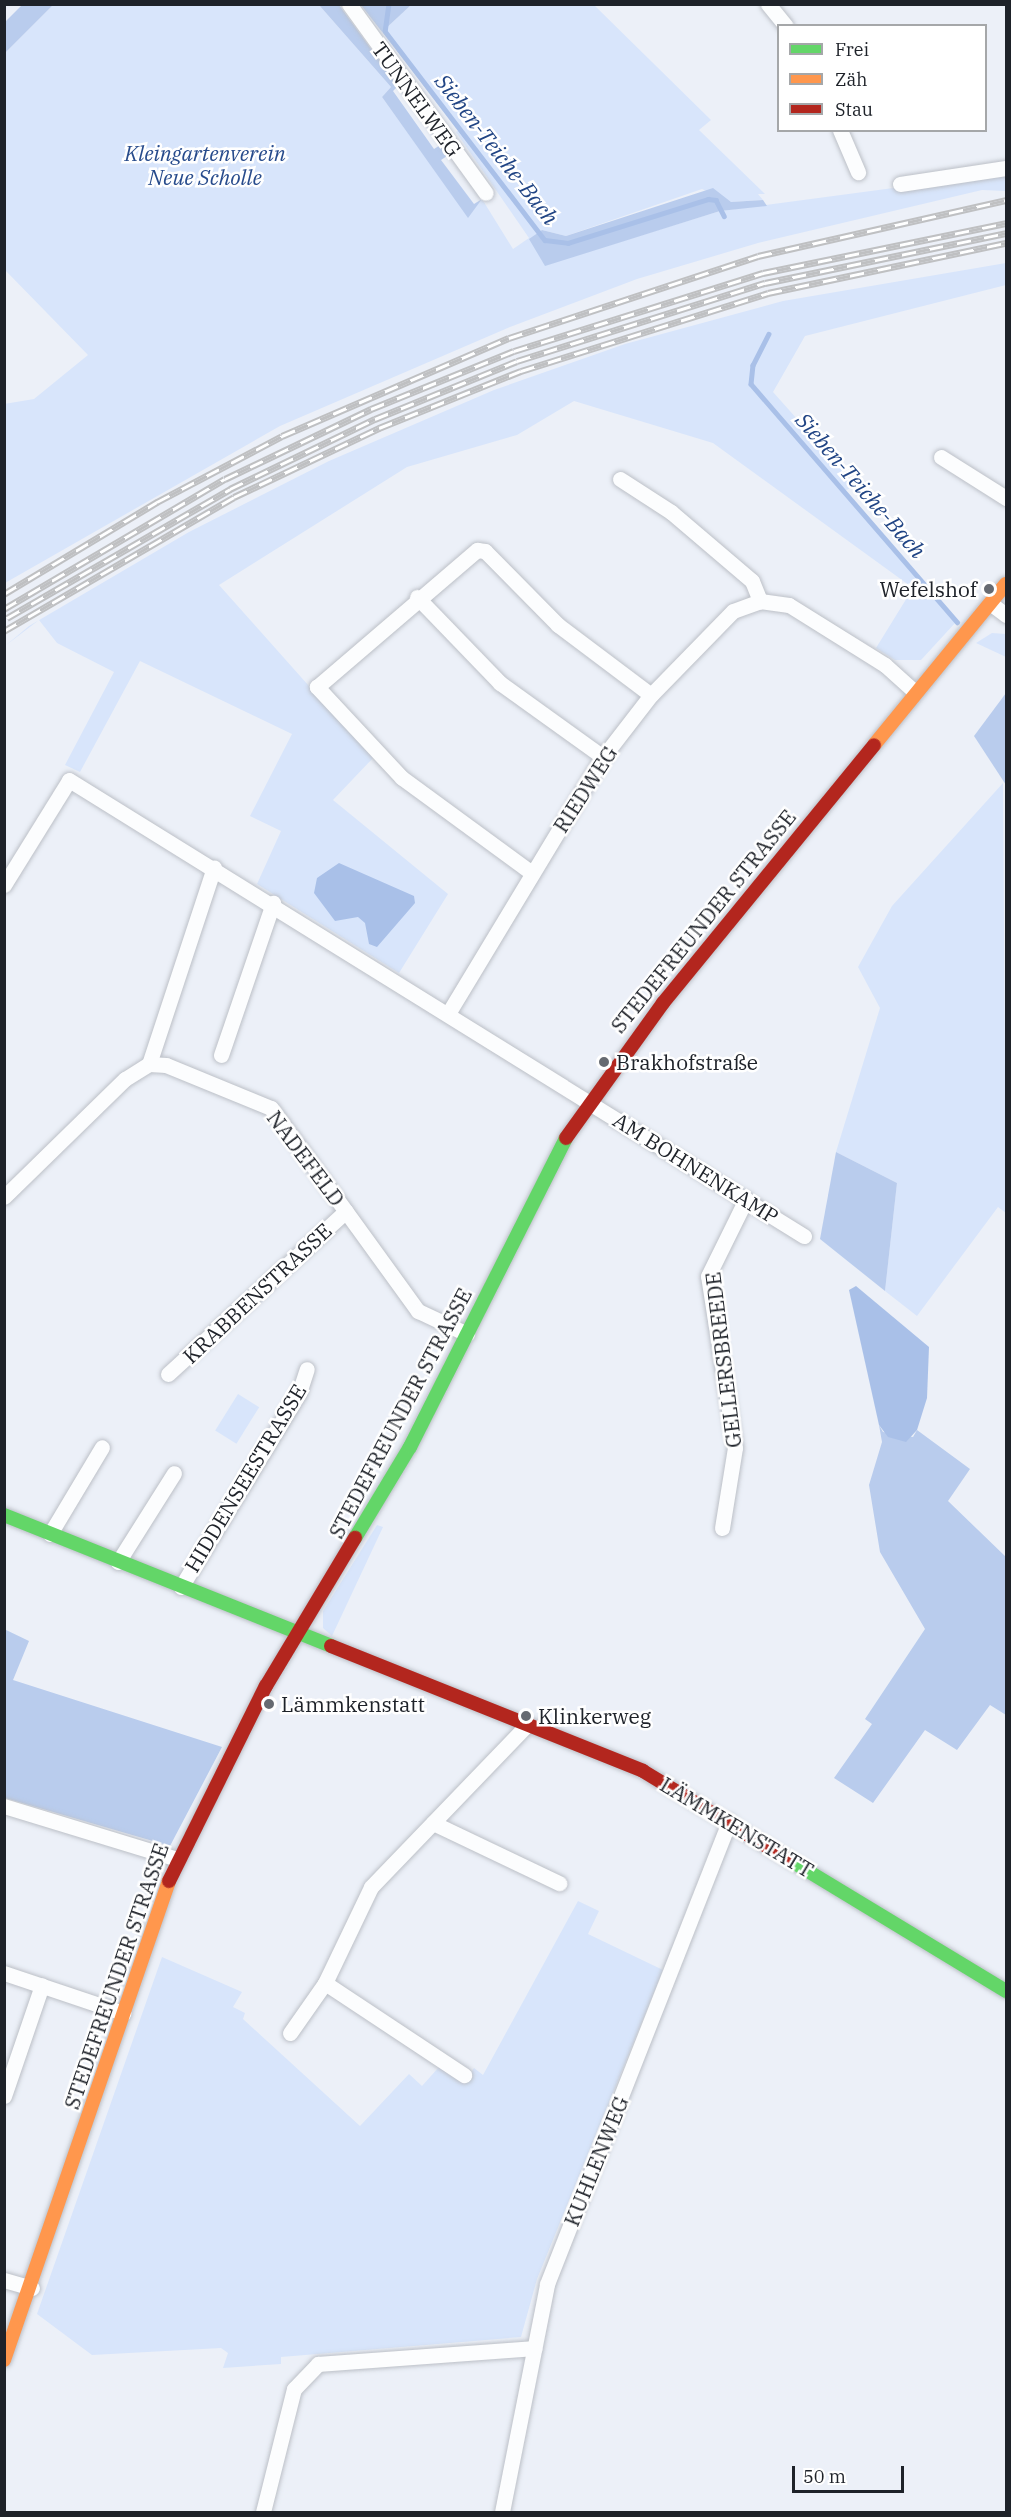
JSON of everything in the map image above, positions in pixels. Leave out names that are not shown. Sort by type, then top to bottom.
[{"type":"street","name":"TUNNELWEG","points":[[349,4],[486,193]]},
{"type":"street","points":[[770,5],[784,24]]},
{"type":"street","points":[[841,132],[858,172]]},
{"type":"street","points":[[900,184],[1006,168]]},
{"type":"street","points":[[941,457],[1006,498]]},
{"type":"street","points":[[620,479],[671,512],[752,582],[760,601],[800,612],[885,665],[915,692]]},
{"type":"street","points":[[532,873],[402,778],[317,687],[469,552],[485,551],[558,625],[651,695]]},
{"type":"street","name":"STEDEFREUNDER STRASSE","points":[[4,2360],[18,2284],[123,2013],[177,1858],[298,1632],[380,1502],[588,1101],[915,692],[1006,584]]},
{"type":"street","points":[[417,597],[500,683],[603,758]]},
{"type":"street","name":"RIEDWEG","points":[[449,1012],[603,758],[651,695],[724,618],[760,601]]},
{"type":"street","points":[[990,603],[1006,615]]},
{"type":"street","points":[[4,885],[69,780],[273,903],[588,1101]]},
{"type":"street","points":[[4,1197],[125,1079],[149,1064],[214,867]]},
{"type":"street","points":[[220,1055],[273,903]]},
{"type":"street","name":"NADEFELD","points":[[149,1064],[211,1081],[271,1107],[418,1311],[467,1334]]},
{"type":"street","name":"AM BOHNENKAMP","points":[[588,1101],[804,1236]]},
{"type":"street","name":"GELLERSBREEDE","points":[[722,1528],[735,1448],[708,1276],[746,1199]]},
{"type":"street","name":"KRABBENSTRASSE","points":[[168,1374],[346,1211]]},
{"type":"street","name":"HIDDENSEESTRASSE","points":[[181,1587],[299,1393],[307,1369]]},
{"type":"street","points":[[50,1534],[102,1447]]},
{"type":"street","points":[[118,1562],[174,1473]]},
{"type":"street","name":"LÄMMKENSTATT","points":[[4,1515],[643,1771],[1006,1991]]},
{"type":"street","points":[[290,2032],[325,1983],[371,1887],[527,1725]]},
{"type":"street","points":[[4,1806],[177,1858]]},
{"type":"street","name":"KUHLENWEG","points":[[502,2512],[534,2348],[556,2260],[729,1822]]},
{"type":"street","points":[[433,1823],[560,1882]]},
{"type":"street","points":[[4,1973],[123,2013]]},
{"type":"street","points":[[325,1983],[464,2075]]},
{"type":"street","points":[[4,2096],[42,1985]]},
{"type":"street","points":[[263,2512],[294,2389],[318,2364],[534,2348]]},
{"type":"green space","name":"Kleingartenverein Neue Scholle","points":[[53,5],[319,5],[391,87],[382,97],[468,217],[482,199],[513,249],[529,238],[456,132],[460,129],[382,32],[411,5],[594,5],[711,120],[699,130],[765,194],[758,194],[763,200],[731,202],[702,189],[566,236],[542,230],[530,239],[545,265],[720,211],[1006,173],[1006,191],[982,190],[758,243],[637,279],[510,327],[280,426],[5,583],[4,404],[34,399],[88,355],[5,270],[5,53]]},
{"type":"green space","points":[[1006,263],[1006,285],[805,336],[773,392],[856,485],[843,492],[956,622],[921,660],[895,660],[876,648],[913,588],[713,443],[574,401],[517,435],[407,467],[219,585],[373,758],[333,800],[448,894],[399,973],[257,884],[281,831],[250,816],[292,734],[140,661],[80,772],[65,765],[114,672],[57,643],[39,620],[189,532],[329,461],[494,390],[625,344],[783,301]]},
{"type":"green space","points":[[38,621],[5,646],[29,626]]},
{"type":"green space","points":[[992,633],[1006,634],[1006,657],[976,643]]},
{"type":"green space","points":[[1003,783],[1006,1213],[998,1207],[917,1316],[885,1291],[897,1183],[836,1152],[880,1008],[858,967],[892,906]]},
{"type":"green space","points":[[238,1394],[259,1407],[236,1444],[215,1430]]},
{"type":"green space","points":[[377,1525],[383,1527],[332,1636],[323,1628],[323,1611]]},
{"type":"green space","points":[[578,1901],[599,1911],[588,1934],[663,1970],[537,2279],[521,2337],[281,2357],[281,2364],[223,2368],[228,2353],[221,2348],[92,2355],[37,2314],[162,1957],[242,1992],[233,2007],[245,2013],[243,2019],[360,2126],[409,2074],[422,2086],[439,2067],[464,2084],[474,2068],[483,2075]]},
{"type":"shaded area","points":[[22,5],[53,5],[5,53],[5,22]]},
{"type":"shaded area","points":[[319,5],[339,5],[398,86],[393,91],[434,149],[442,144],[450,154],[441,160],[474,204],[482,199],[468,218],[382,97],[391,87]]},
{"type":"shaded area","points":[[361,5],[411,5],[382,32]]},
{"type":"shaded area","points":[[713,188],[731,202],[763,200],[767,206],[720,211],[545,266],[529,239],[542,230],[566,236]]},
{"type":"shaded area","points":[[1006,693],[1006,785],[974,736]]},
{"type":"shaded area","points":[[339,863],[414,896],[415,903],[377,947],[369,944],[365,923],[358,917],[335,921],[314,893],[317,878]]},
{"type":"shaded area","points":[[836,1152],[897,1183],[885,1291],[820,1239]]},
{"type":"shaded area","points":[[856,1286],[929,1347],[927,1398],[917,1430],[906,1442],[888,1437],[879,1425],[849,1290]]},
{"type":"shaded area","points":[[879,1425],[883,1432],[913,1437],[917,1430],[970,1469],[948,1501],[1006,1557],[1006,1715],[990,1705],[957,1750],[925,1730],[873,1803],[834,1778],[872,1724],[865,1719],[925,1629],[880,1552],[869,1485],[882,1442]]},
{"type":"shaded area","points":[[4,1629],[29,1641],[13,1680],[222,1747],[170,1846],[5,1798]]},
{"type":"waterway","name":"Sieben-Teiche-Bach","points":[[389,4],[385,31],[545,240],[568,243],[708,199],[716,200],[724,216]]},
{"type":"waterway","name":"Sieben-Teiche-Bach","points":[[769,334],[753,365],[751,384],[957,622]]},
{"type":"railway","points":[[4,594],[157,502],[282,436],[509,338],[758,256],[1006,200]]},
{"type":"railway","points":[[4,609],[225,479],[371,409],[514,351],[763,273],[1006,223]]},
{"type":"railway","points":[[7,618],[230,489],[375,419],[517,361],[765,283],[1006,233]]},
{"type":"railway","points":[[4,631],[234,497],[379,428],[521,371],[768,293],[1006,243]]},
{"type":"traffic: fast","points":[[355,1538],[410,1447],[566,1138]]},
{"type":"traffic: fast","points":[[4,1515],[331,1646]]},
{"type":"traffic: fast","points":[[788,1859],[1006,1991]]},
{"type":"traffic: slow","points":[[874,745],[1006,584]]},
{"type":"traffic: slow","points":[[4,2360],[169,1881]]},
{"type":"traffic: jam","points":[[566,1138],[663,1003],[874,745]]},
{"type":"traffic: jam","points":[[169,1881],[266,1686],[355,1538]]},
{"type":"traffic: jam","points":[[331,1646],[643,1771],[788,1859]]},
{"type":"place","name":"Wefelshof","points":[[989,589]]},
{"type":"place","name":"Brakhofstraße","points":[[604,1062]]},
{"type":"place","name":"Lämmkenstatt","points":[[269,1704]]},
{"type":"place","name":"Klinkerweg","points":[[526,1716]]}]
